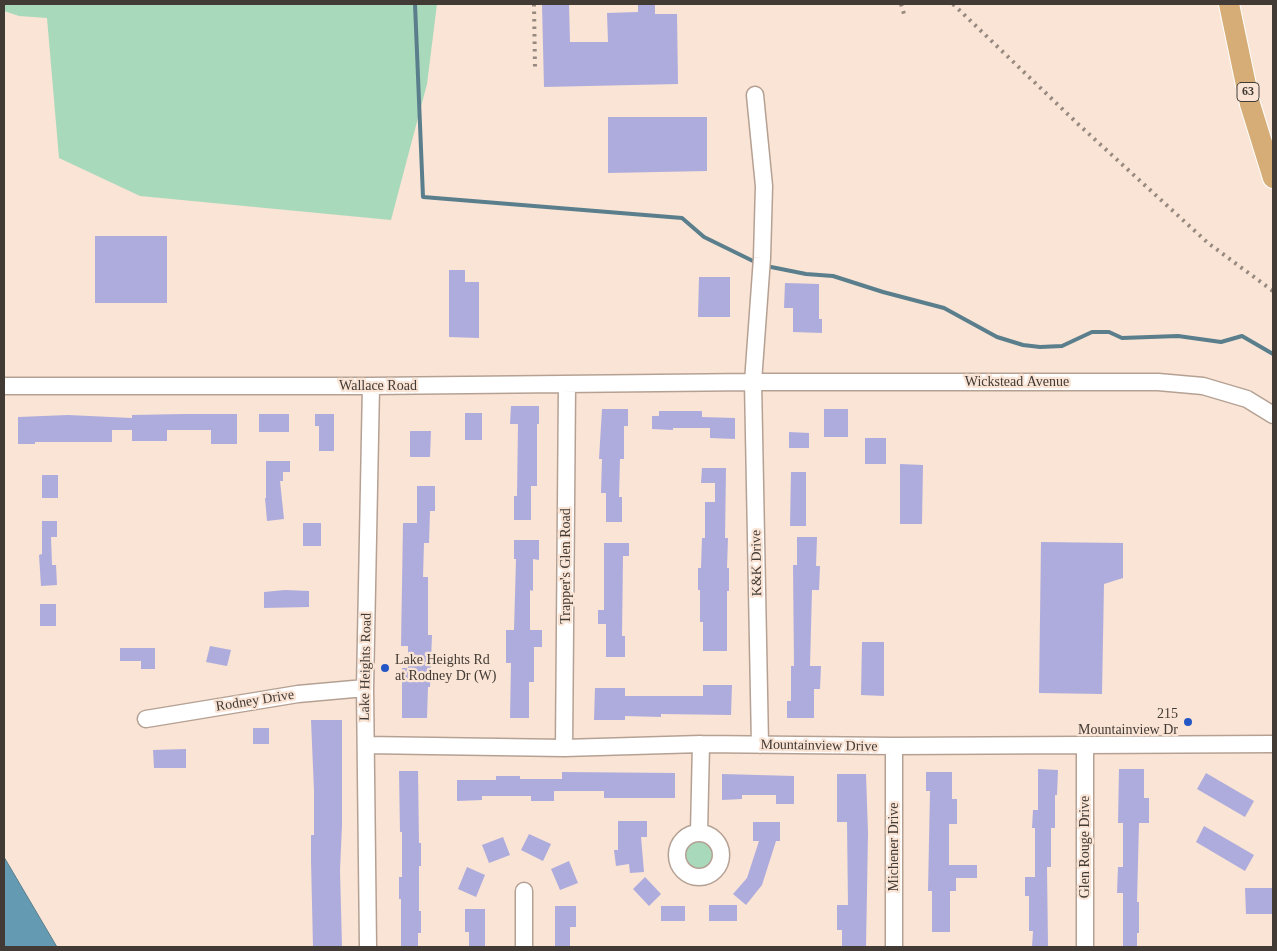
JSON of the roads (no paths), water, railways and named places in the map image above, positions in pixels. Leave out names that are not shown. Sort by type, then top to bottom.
[{"type":"main road","name":"63","points":[[1229,4],[1250,104],[1273,178]]},
{"type":"street","name":"K&K Drive","points":[[755,95],[764,186],[762,258],[753,382],[760,745]]},
{"type":"street","name":"Wallace Road","points":[[4,386],[567,385],[753,382]]},
{"type":"street","name":"Wickstead Avenue","points":[[753,382],[1158,382],[1203,386],[1247,399],[1273,416]]},
{"type":"street","name":"Trapper's Glen Road","points":[[564,748],[567,385]]},
{"type":"street","name":"Lake Heights Road","points":[[368,947],[366,688],[371,386]]},
{"type":"street","name":"Rodney Drive","points":[[146,719],[298,694],[366,688]]},
{"type":"street","name":"Mountainview Drive","points":[[366,745],[564,748],[700,744],[894,746],[1273,744]]},
{"type":"street","points":[[699,833],[700,744]]},
{"type":"street","name":"Michener Drive","points":[[894,746],[894,947]]},
{"type":"street","name":"Glen Rouge Drive","points":[[1085,746],[1085,947]]},
{"type":"street","points":[[524,891],[524,947]]},
{"type":"water","points":[[4,857],[57,947],[4,947]]},
{"type":"waterway","points":[[415,4],[423,197],[682,218],[704,237],[755,262]]},
{"type":"waterway","points":[[771,267],[806,274],[833,276],[883,292],[944,308],[997,337],[1023,345],[1040,347],[1062,346],[1092,332],[1109,332],[1122,338],[1178,336],[1221,342],[1242,336],[1273,354]]},
{"type":"railway","points":[[534,4],[535,68]]},
{"type":"railway","points":[[901,4],[904,14]]},
{"type":"railway","points":[[953,4],[1078,124],[1208,243],[1273,291]]},
{"type":"place","name":"Lake Heights Rd at Rodney Dr (W)","points":[[385,668]]},
{"type":"place","name":"215 Mountainview Dr","points":[[1188,722]]}]
